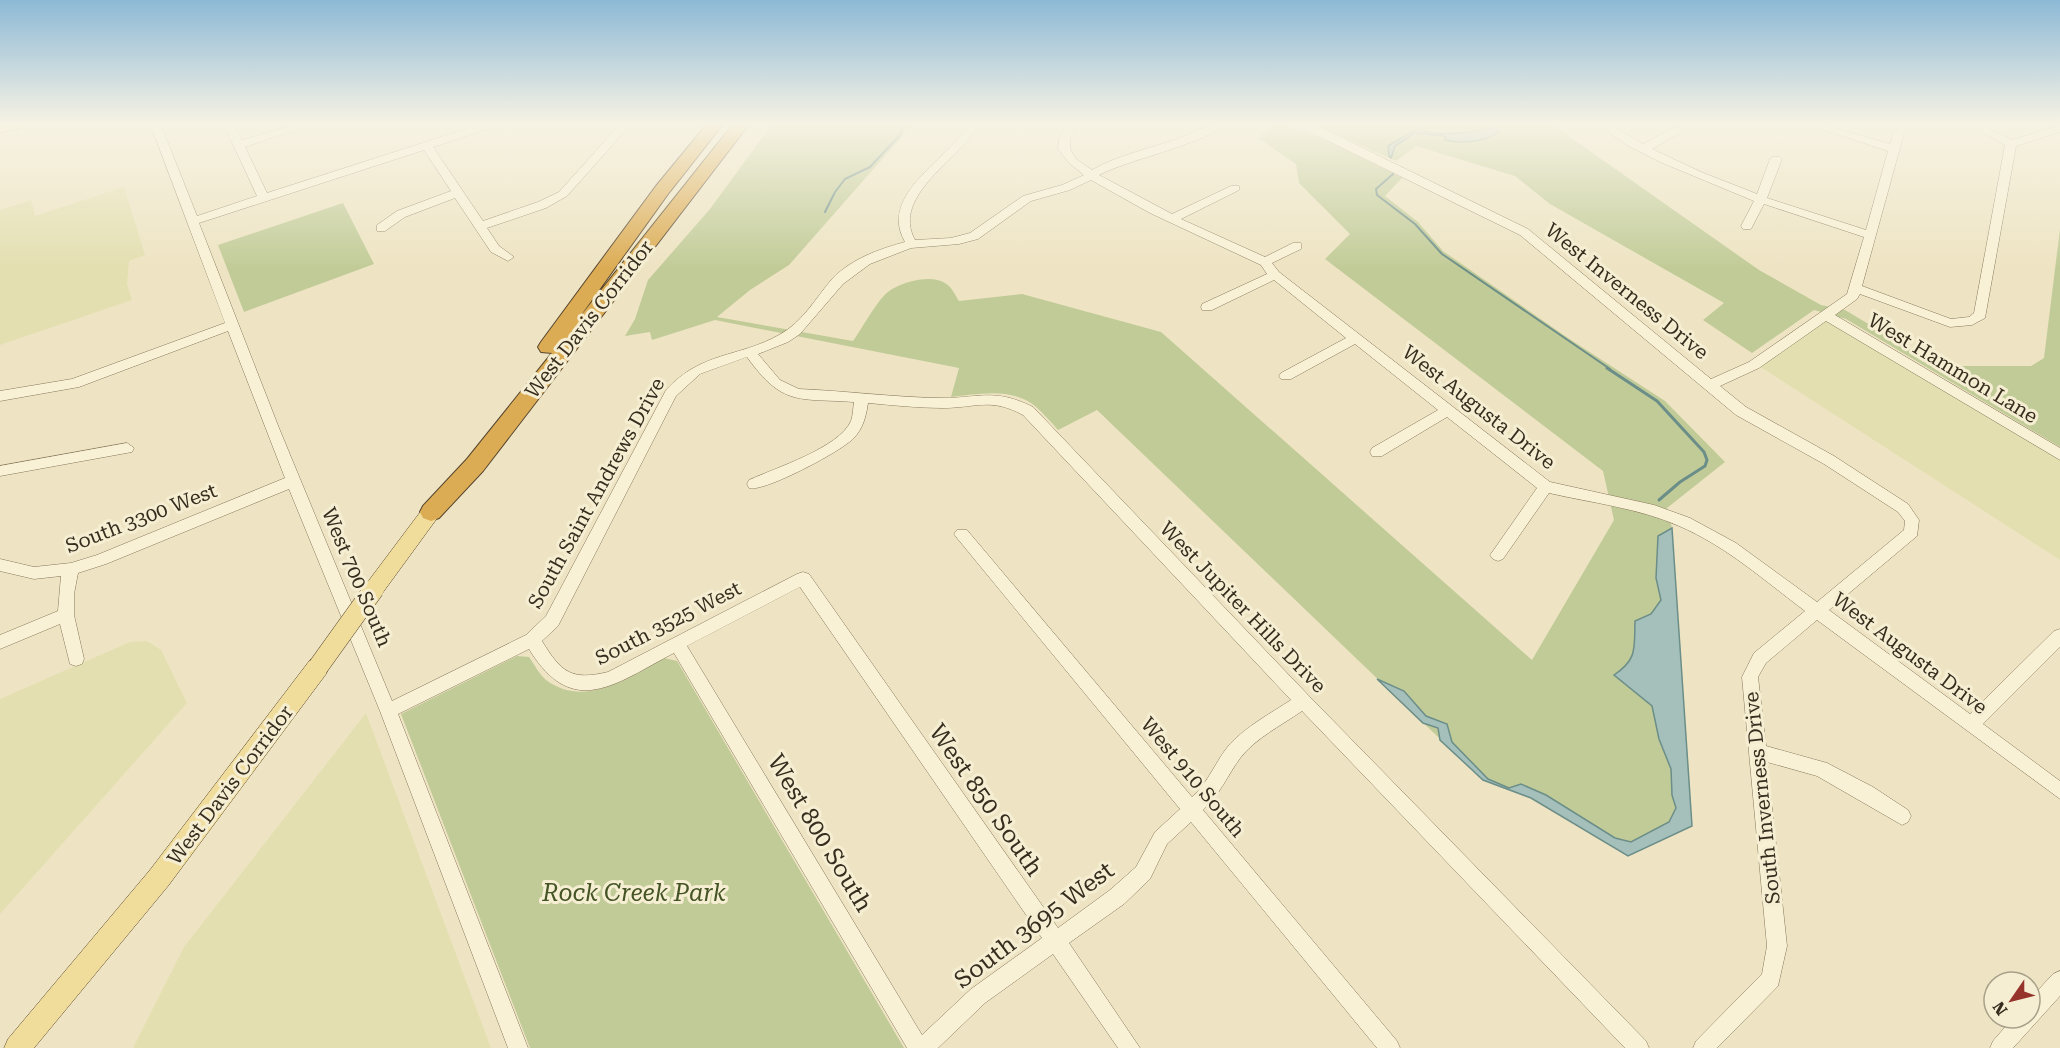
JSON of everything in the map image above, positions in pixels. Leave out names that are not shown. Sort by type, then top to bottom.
[{"type":"highway","name":"West Davis Corridor","points":[[430,512],[492,422],[677,172]]},
{"type":"highway","name":"West Davis Corridor","points":[[430,512],[475,465],[704,172]]},
{"type":"main road","name":"West Davis Corridor","points":[[17,1048],[159,878],[318,667],[430,512]]},
{"type":"street","name":"West 700 South","points":[[174,172],[293,481],[388,711],[518,1048]]},
{"type":"street","points":[[251,172],[264,199]]},
{"type":"street","points":[[193,221],[347,172]]},
{"type":"street","points":[[444,172],[495,249],[508,257]]},
{"type":"street","points":[[480,226],[542,205],[563,194],[583,172]]},
{"type":"street","points":[[912,244],[901,217],[930,172]]},
{"type":"street","name":"West Augusta Drive","points":[[1088,172],[1172,219],[1264,262],[1275,275],[1546,487],[1654,511],[1685,522],[1731,547],[2060,791]]},
{"type":"street","name":"South Saint Andrews Drive","points":[[388,711],[532,640],[552,621],[675,388],[687,375],[708,364],[780,340],[801,328],[816,312],[824,297],[838,280],[858,265],[886,252],[912,244],[948,243],[974,236],[1032,196],[1070,186],[1095,172]]},
{"type":"street","name":"West Inverness Drive","points":[[1403,172],[1524,232],[1741,411],[1829,460],[1903,508],[1912,520]]},
{"type":"street","points":[[1691,172],[1761,199],[1870,235]]},
{"type":"street","points":[[1747,226],[1771,172]]},
{"type":"street","points":[[1709,385],[1754,365],[1853,296],[1888,172]]},
{"type":"street","points":[[1855,288],[1935,320],[1962,324],[1980,315],[2006,172]]},
{"type":"street","points":[[1172,219],[1235,188]]},
{"type":"street","points":[[381,228],[401,214],[458,193]]},
{"type":"street","points":[[1264,262],[1297,246]]},
{"type":"street","points":[[1208,307],[1275,275]]},
{"type":"street","name":"West Hammon Lane","points":[[1826,315],[2060,455]]},
{"type":"street","points":[[0,396],[74,384],[232,325]]},
{"type":"street","points":[[1286,376],[1356,338]]},
{"type":"street","name":"West Jupiter Hills Drive","points":[[749,351],[776,386],[783,391],[941,404],[989,397],[1010,400],[1028,411],[1303,701],[1639,1048]]},
{"type":"street","points":[[754,483],[834,446],[856,424],[862,397]]},
{"type":"street","points":[[1377,452],[1448,410]]},
{"type":"street","points":[[0,471],[99,455],[127,448]]},
{"type":"street","name":"South 3300 West","points":[[0,565],[34,573],[71,569],[101,560],[293,481]]},
{"type":"street","points":[[1498,555],[1546,487]]},
{"type":"street","name":"South Inverness Drive","points":[[1703,1048],[1771,979],[1777,946],[1750,677],[1760,658],[1912,532],[1912,520]]},
{"type":"street","name":"West 910 South","points":[[962,534],[1390,1048]]},
{"type":"street","points":[[71,569],[64,594],[65,615],[76,659]]},
{"type":"street","name":"South 3525 West","points":[[532,640],[549,669],[562,680],[576,684],[594,684],[611,678],[803,578]]},
{"type":"street","name":"West 850 South","points":[[803,578],[1130,1048]]},
{"type":"street","points":[[0,642],[65,615]]},
{"type":"street","points":[[1971,725],[2060,636]]},
{"type":"street","name":"West 800 South","points":[[677,644],[921,1048]]},
{"type":"street","name":"South 3695 West","points":[[921,1048],[978,996],[1117,897],[1143,873],[1161,838],[1208,794],[1236,750],[1252,735],[1303,701]]},
{"type":"street","points":[[1758,752],[1821,769],[1867,793],[1902,816]]},
{"type":"street","points":[[2042,1001],[2060,981]]},
{"type":"street","points":[[2000,1048],[2016,1030]]},
{"type":"shaded area","points":[[124,187],[145,255],[129,261],[127,284],[132,300],[0,345],[0,210],[31,200],[35,216]]},
{"type":"shaded area","points":[[1826,320],[2060,460],[2060,560],[1759,366]]},
{"type":"shaded area","points":[[147,641],[161,650],[187,703],[0,914],[0,699],[130,642]]},
{"type":"shaded area","points":[[366,713],[491,1048],[133,1048],[184,947]]},
{"type":"green space","points":[[737,172],[871,172],[789,265],[750,290],[717,317],[853,341],[888,292],[908,282],[932,279],[947,285],[959,301],[1022,294],[1161,332],[1532,660],[1614,520],[1603,471],[1325,259],[1350,234],[1299,183],[1297,172],[1390,172],[1402,178],[1385,196],[1418,222],[1443,251],[1568,338],[1665,401],[1725,462],[1667,508],[1672,528],[1692,826],[1628,856],[1531,798],[1483,780],[1097,410],[1058,430],[1035,406],[1016,396],[994,393],[951,397],[959,368],[715,320],[652,340],[650,332],[625,336],[635,319],[648,280],[710,209]]},
{"type":"green space","points":[[1501,172],[1620,172],[1759,270],[1821,305],[1845,310],[1939,366],[2031,366],[2044,358],[2060,229],[2060,447],[1846,319],[1814,310],[1752,353],[1703,320],[1724,303],[1550,204],[1515,176]]},
{"type":"green space","points":[[343,203],[374,264],[244,312],[218,245]]},
{"type":"green space","name":"Rock Creek Park","points":[[517,656],[529,657],[546,680],[561,688],[576,691],[591,691],[622,681],[664,658],[677,661],[904,1048],[530,1048],[401,714]]},
{"type":"water","points":[[1672,528],[1692,826],[1628,856],[1531,798],[1483,780],[1440,740],[1438,728],[1423,723],[1377,679],[1404,691],[1426,716],[1447,724],[1452,742],[1488,779],[1509,788],[1521,784],[1546,795],[1615,838],[1631,842],[1669,822],[1676,808],[1672,795],[1671,769],[1659,739],[1652,706],[1614,675],[1631,658],[1635,621],[1651,614],[1661,600],[1656,578],[1658,536]]},
{"type":"waterway","points":[[825,212],[835,192],[845,179],[860,172]]},
{"type":"waterway","points":[[1393,174],[1376,189],[1377,195],[1415,224],[1442,254],[1610,369]]},
{"type":"waterway","points":[[1607,368],[1657,401],[1704,452],[1707,460],[1705,466],[1680,482],[1659,500]]}]
